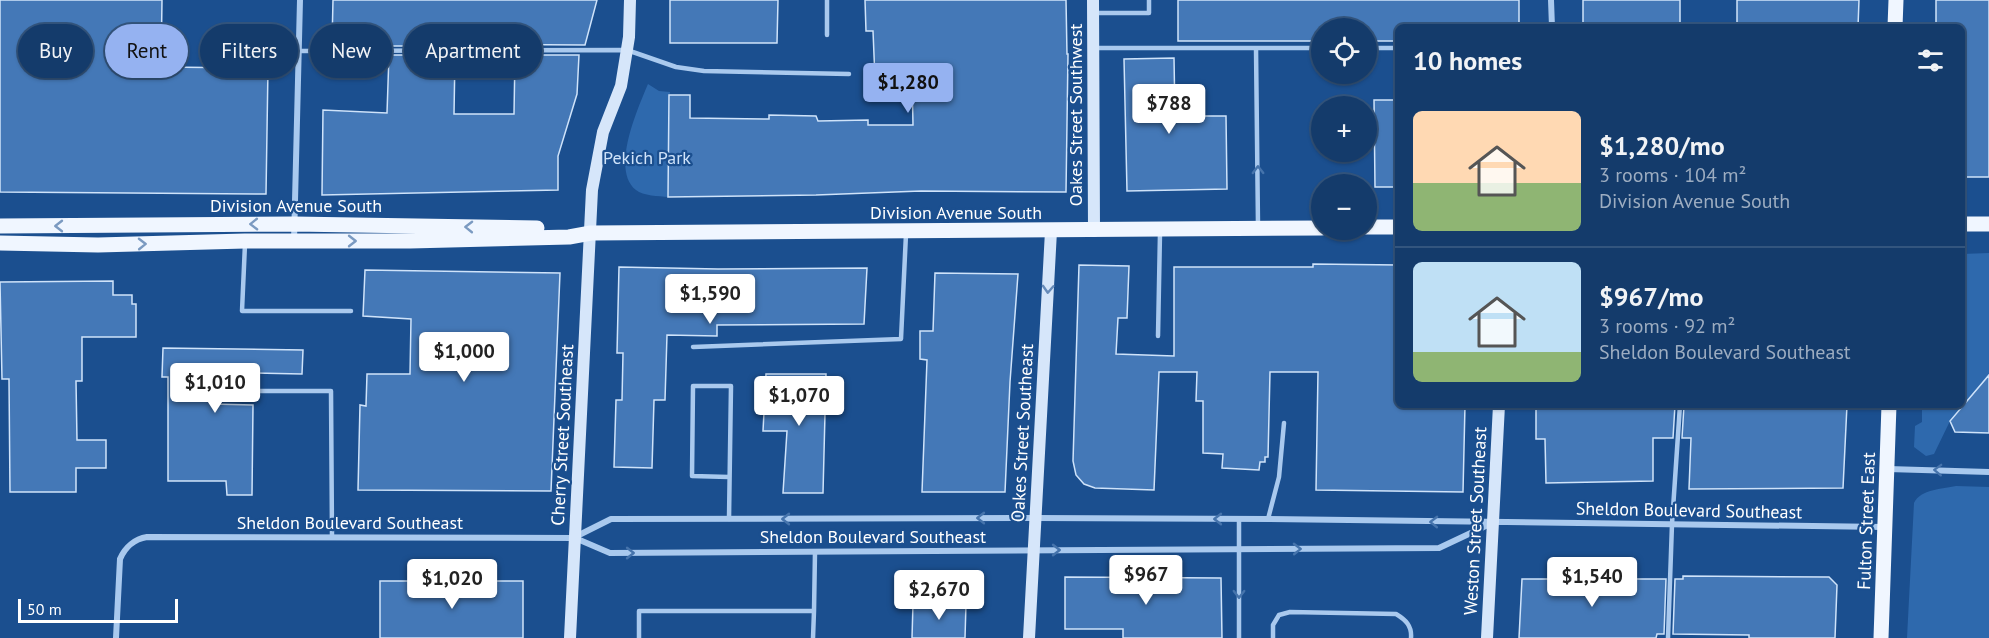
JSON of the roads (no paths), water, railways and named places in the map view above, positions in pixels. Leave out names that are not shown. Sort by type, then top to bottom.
[{"type":"main road","points":[[1895,24],[1896,0]]},
{"type":"main road","name":"Division Avenue South","points":[[0,226],[294,224],[569,229],[591,233]]},
{"type":"main road","points":[[1965,225],[1989,224]]},
{"type":"main road","points":[[1377,227],[1395,227]]},
{"type":"main road","name":"Division Avenue South","points":[[0,243],[98,245],[294,241],[410,242],[569,237],[591,233],[1311,228]]},
{"type":"main road","name":"Fulton Street East","points":[[1881,638],[1889,408]]},
{"type":"street","points":[[294,241],[300,0]]},
{"type":"street","name":"Cherry Street Southeast","points":[[570,638],[592,190],[603,132],[621,86],[627,50],[630,0]]},
{"type":"street","name":"Oakes Street Southwest","points":[[1093,0],[1094,231]]},
{"type":"street","points":[[1551,0],[1552,24]]},
{"type":"street","name":"Oakes Street Southeast","points":[[1029,638],[1051,231]]},
{"type":"street","name":"Weston Street Southeast","points":[[1487,638],[1498,408]]},
{"type":"street","points":[[1888,469],[1989,471]]},
{"type":"street","name":"Sheldon Boulevard Southeast","points":[[575,538],[611,519],[1268,519],[1886,528]]},
{"type":"street","name":"Sheldon Boulevard Southeast","points":[[116,638],[119,565],[128,547],[147,537],[575,538],[610,553],[1439,548],[1492,522]]},
{"type":"lane","points":[[827,0],[827,35]]},
{"type":"lane","points":[[1093,13],[1149,13],[1149,0]]},
{"type":"lane","points":[[1093,48],[1311,48]]},
{"type":"lane","points":[[1257,48],[1258,228]]},
{"type":"lane","points":[[1377,48],[1395,48]]},
{"type":"lane","points":[[299,51],[627,50],[676,68],[704,71],[849,74]]},
{"type":"lane","points":[[1158,336],[1160,230]]},
{"type":"lane","points":[[693,347],[901,339],[906,232]]},
{"type":"lane","points":[[245,242],[242,311],[351,311]]},
{"type":"lane","points":[[729,477],[692,476],[693,386],[731,386],[729,519]]},
{"type":"lane","points":[[258,391],[332,391],[332,537]]},
{"type":"lane","points":[[1668,638],[1672,524],[1680,408]]},
{"type":"lane","points":[[1268,519],[1279,477],[1284,423]]},
{"type":"lane","points":[[1239,519],[1239,638]]},
{"type":"lane","points":[[813,638],[815,552]]},
{"type":"lane","points":[[639,638],[639,610],[814,611]]},
{"type":"lane","points":[[1273,638],[1273,625],[1279,615],[1290,612],[1396,614],[1405,619],[1412,630],[1412,638]]},
{"type":"park label","name":"Pekich Park","points":[[647,157]]}]
